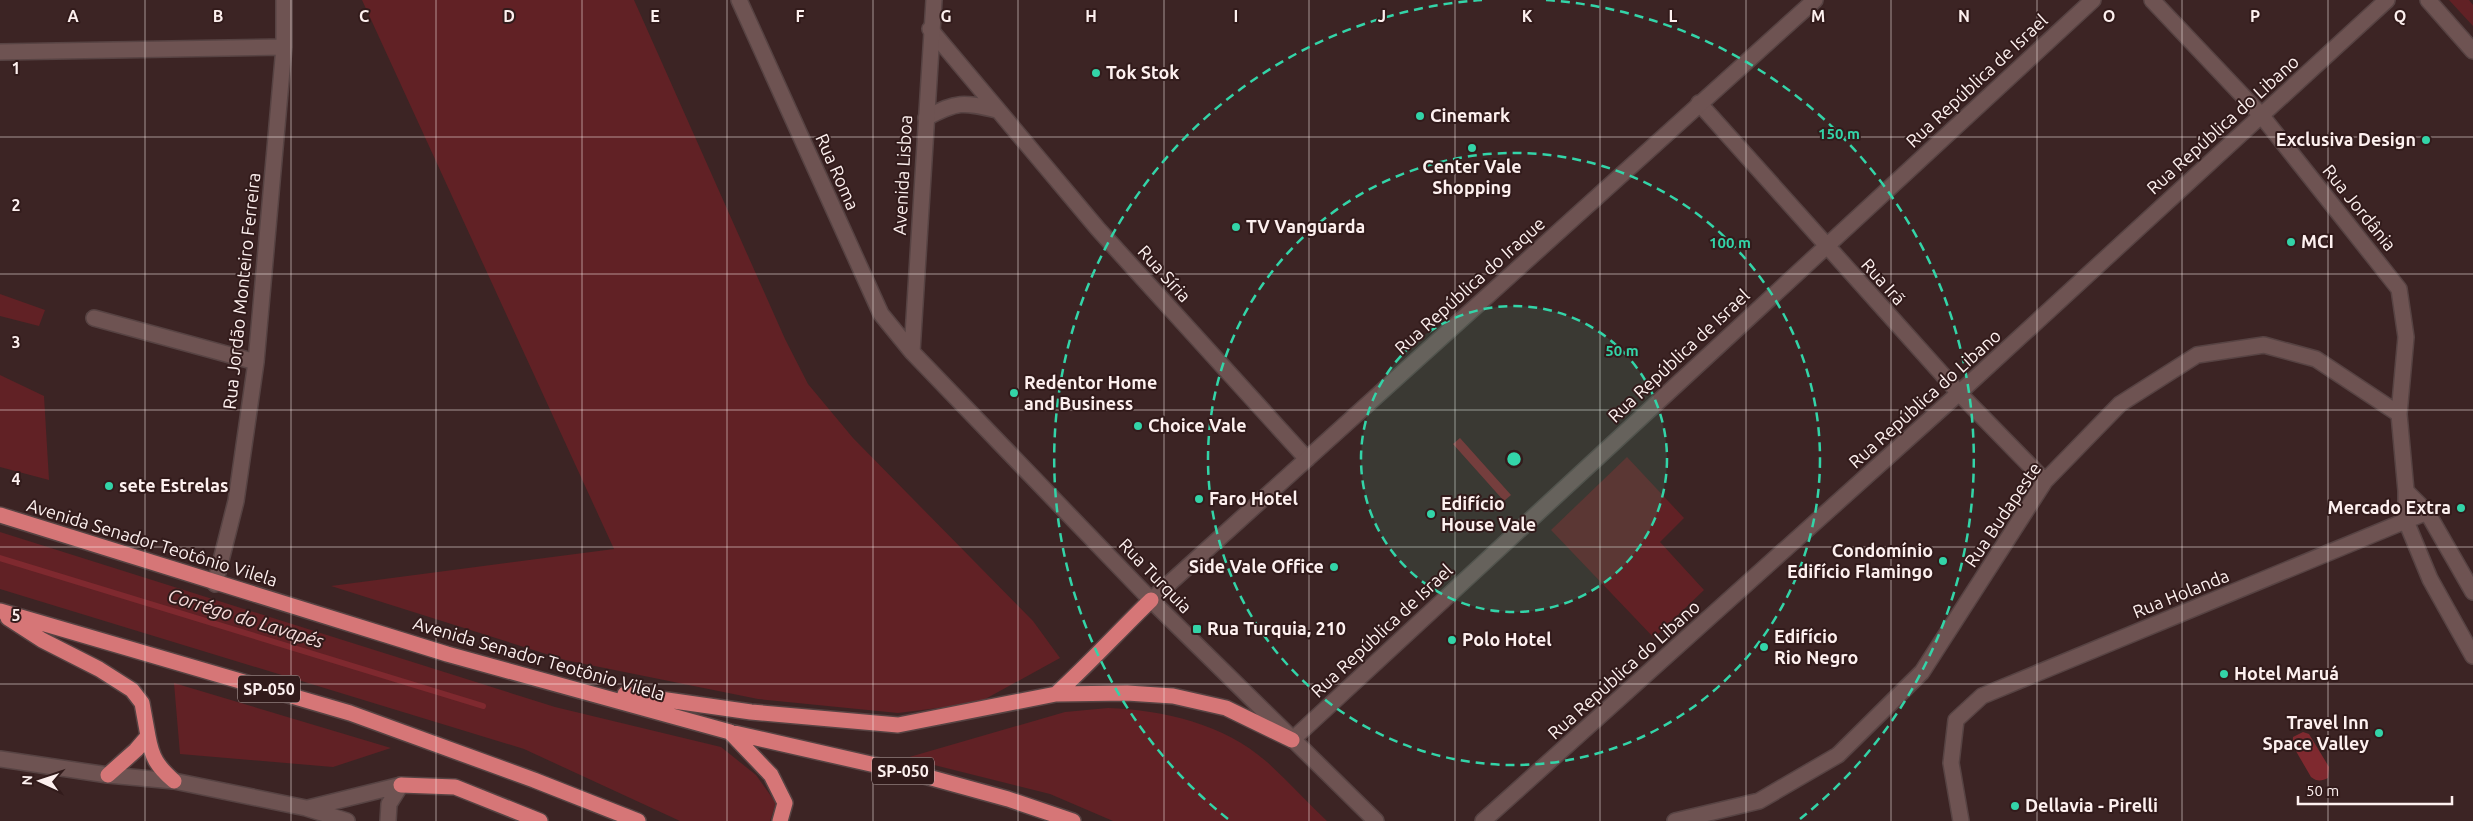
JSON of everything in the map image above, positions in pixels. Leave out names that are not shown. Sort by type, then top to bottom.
[{"type":"highway","name":"Avenida Senador Teotônio Vilela","points":[[0,515],[215,584],[448,654],[730,732],[928,777],[1008,799],[1073,821]]},
{"type":"highway","points":[[1056,694],[1093,662],[1109,641],[1151,600]]},
{"type":"highway","points":[[0,612],[42,640],[99,669],[132,690],[142,703],[151,754],[158,767],[174,781]]},
{"type":"highway","name":"SP-050","points":[[0,612],[350,713],[534,780],[638,821]]},
{"type":"highway","points":[[564,686],[751,712],[898,725],[1056,694],[1128,693],[1173,696],[1226,708],[1292,740]]},
{"type":"highway","points":[[730,732],[771,775],[785,803],[780,821]]},
{"type":"highway","points":[[108,775],[136,750],[148,736]]},
{"type":"highway","points":[[401,785],[455,787],[540,821]]},
{"type":"street","name":"Rua Jordão Monteiro Ferreira","points":[[215,584],[236,501],[256,362],[284,47],[284,0]]},
{"type":"street","name":"Avenida Lisboa","points":[[912,352],[930,29],[934,0]]},
{"type":"street","name":"Rua República do Iraque","points":[[1151,600],[1814,0]]},
{"type":"street","name":"Rua República de Israel","points":[[1292,740],[2093,0]]},
{"type":"street","name":"Rua Jordânia","points":[[2152,0],[2261,116],[2400,289],[2406,337],[2399,414],[2406,491],[2406,521],[2430,579],[2473,656]]},
{"type":"street","name":"Rua República do Libano","points":[[1483,821],[1959,393],[2387,0]]},
{"type":"street","points":[[2428,0],[2473,51]]},
{"type":"street","name":"Rua Roma","points":[[743,4],[881,314],[912,352]]},
{"type":"street","name":"Rua Síria","points":[[930,29],[1118,251],[1307,459]]},
{"type":"street","points":[[0,52],[284,47]]},
{"type":"street","points":[[926,118],[951,104],[968,103],[997,110]]},
{"type":"street","name":"Rua Irã","points":[[1699,103],[1825,246],[1959,393],[2045,480]]},
{"type":"street","points":[[94,318],[256,362]]},
{"type":"street","name":"Rua Budapeste","points":[[1675,821],[1759,801],[1838,754],[1922,672],[2045,480],[2120,404],[2197,355],[2264,345],[2316,359],[2399,414]]},
{"type":"street","name":"Rua Turquia","points":[[912,352],[1151,600],[1376,821]]},
{"type":"street","points":[[2406,491],[2426,512],[2473,592]]},
{"type":"street","name":"Rua Holanda","points":[[1961,821],[1951,763],[1956,720],[1982,696],[2426,512]]},
{"type":"street","points":[[0,760],[108,775],[174,781],[306,808],[347,821]]},
{"type":"street","points":[[306,808],[401,785]]},
{"type":"street","points":[[388,821],[389,804],[401,785]]},
{"type":"shaded area","points":[[362,0],[634,0],[785,339],[808,384],[853,438],[1033,621],[1060,658],[978,703],[898,713],[758,699],[565,660],[331,586],[614,549]]},
{"type":"shaded area","points":[[2449,0],[2469,0],[2473,5],[2473,26]]},
{"type":"shaded area","points":[[0,294],[45,310],[39,326],[0,316]]},
{"type":"shaded area","points":[[0,375],[44,396],[49,480],[0,467]]},
{"type":"shaded area","points":[[1460,438],[1511,495],[1504,501],[1453,444]]},
{"type":"shaded area","points":[[1627,457],[1684,518],[1660,542],[1704,590],[1654,638],[1551,530]]},
{"type":"shaded area","points":[[0,532],[555,707],[721,747],[756,775],[776,803],[770,821],[680,821],[524,749],[0,589]]},
{"type":"shaded area","points":[[174,683],[391,748],[333,767],[180,754]]},
{"type":"shaded area","points":[[1108,708],[1129,709],[1172,716],[1213,729],[1232,738],[1267,762],[1327,821],[1113,821],[1050,794],[906,758],[1065,712]]},
{"type":"shaded area","points":[[2303,732],[2309,734],[2329,767],[2328,778],[2324,780],[2319,781],[2311,777],[2293,746],[2293,737]]},
{"type":"waterway","name":"Corrégo do Lavapés","points":[[0,558],[483,706]]},
{"type":"place","name":"Tok Stok","points":[[1096,73]]},
{"type":"place","name":"Cinemark","points":[[1420,116]]},
{"type":"place","name":"Exclusiva Design","points":[[2426,140]]},
{"type":"place","name":"Center Vale Shopping","points":[[1472,148]]},
{"type":"place","name":"TV Vanguarda","points":[[1236,227]]},
{"type":"place","name":"MCI","points":[[2291,242]]},
{"type":"place","name":"Redentor Home and Business","points":[[1014,393]]},
{"type":"place","name":"Choice Vale","points":[[1138,426]]},
{"type":"place","name":"sete Estrelas","points":[[109,486]]},
{"type":"place","name":"Faro Hotel","points":[[1199,499]]},
{"type":"place","name":"Mercado Extra","points":[[2461,508]]},
{"type":"place","name":"Edifício House Vale","points":[[1431,514]]},
{"type":"place","name":"Condomínio Edifício Flamingo","points":[[1943,561]]},
{"type":"place","name":"Side Vale Office","points":[[1334,567]]},
{"type":"place","name":"Rua Turquia, 210","points":[[1197,629]]},
{"type":"place","name":"Polo Hotel","points":[[1452,640]]},
{"type":"place","name":"Edifício Rio Negro","points":[[1764,647]]},
{"type":"place","name":"Hotel Maruá","points":[[2224,674]]},
{"type":"place","name":"Travel Inn Space Valley","points":[[2379,733]]},
{"type":"place","name":"Dellavia - Pirelli","points":[[2015,806]]}]
